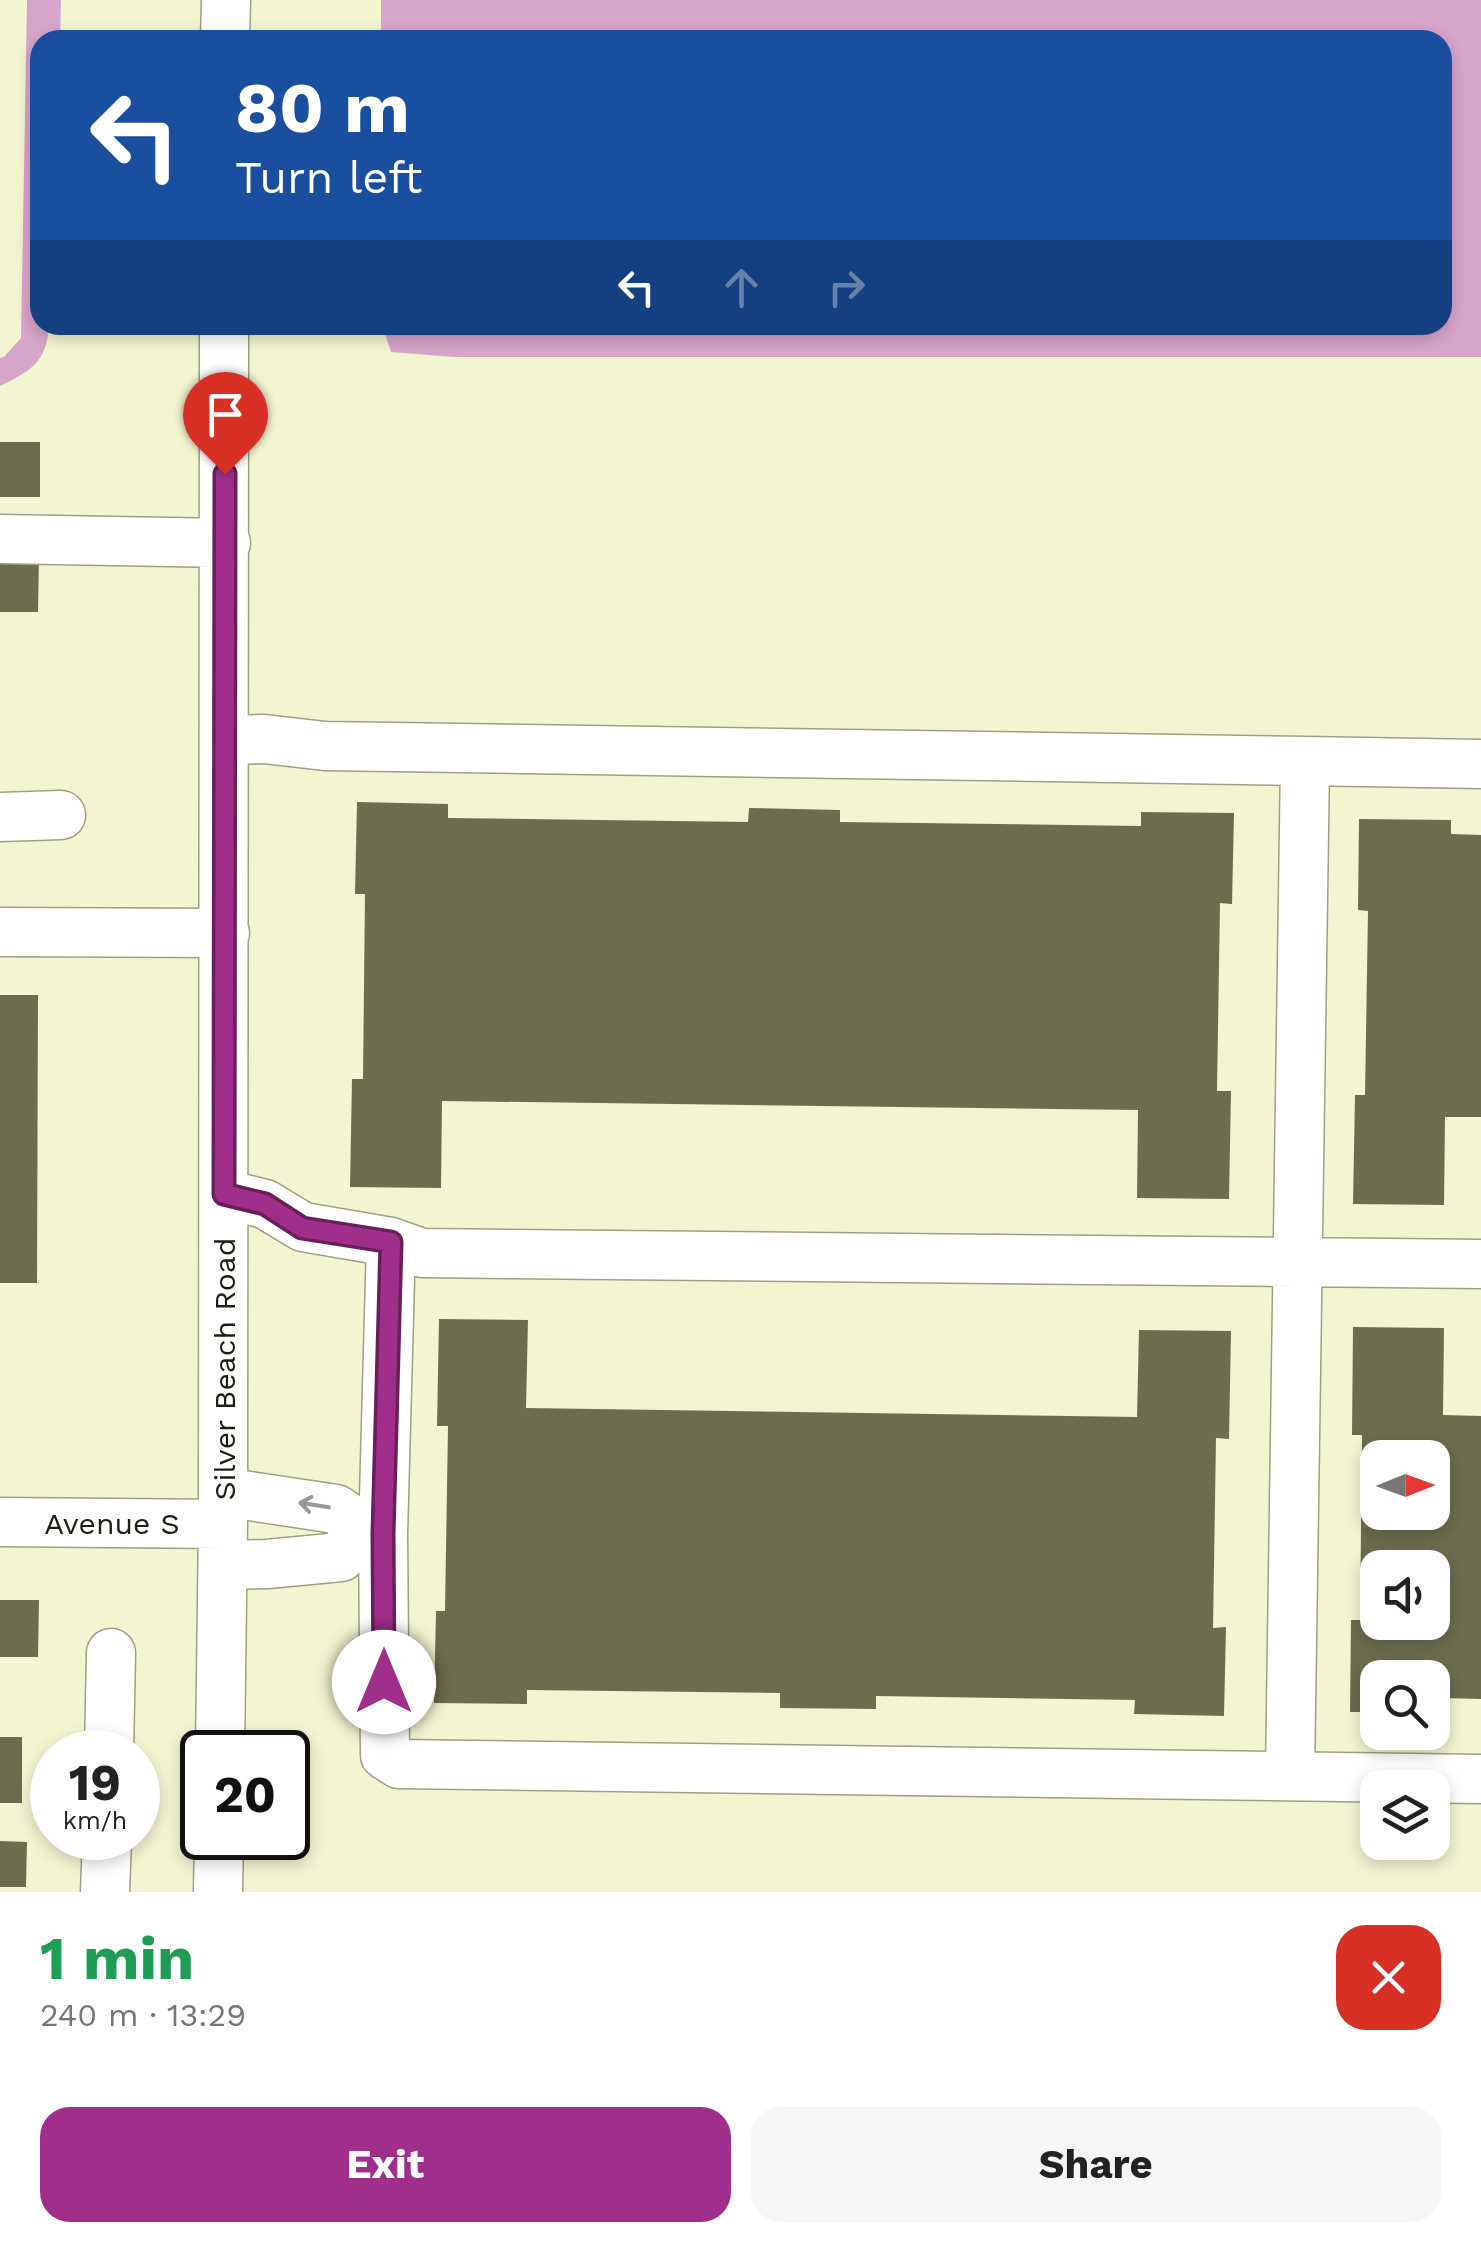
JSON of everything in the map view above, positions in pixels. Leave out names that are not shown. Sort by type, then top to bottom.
[{"type":"street","points":[[225,30],[226,0]]},
{"type":"street","name":"Silver Beach Road","points":[[220,1730],[226,740],[224,335]]},
{"type":"street","points":[[0,540],[226,543]]},
{"type":"street","points":[[226,740],[324,746],[1481,764]]},
{"type":"street","points":[[1290,1776],[1305,760]]},
{"type":"street","points":[[0,817],[62,815]]},
{"type":"street","points":[[0,932],[224,933]]},
{"type":"street","points":[[224,1194],[265,1204],[302,1228],[391,1242],[422,1253],[1481,1264]]},
{"type":"street","points":[[391,1242],[370,1533],[385,1756],[399,1764],[1481,1779]]},
{"type":"street","points":[[266,1497],[336,1509],[370,1533],[341,1557],[267,1564],[223,1527],[266,1497]]},
{"type":"street","name":"Avenue S","points":[[0,1522],[223,1527]]},
{"type":"street","points":[[109,1730],[111,1653]]},
{"type":"street","points":[[106,1892],[107,1860]]},
{"type":"street","points":[[218,1860],[218,1892]]},
{"type":"shaded area","points":[[27,0],[61,0],[60,30],[30,30],[30,335],[48,338],[35,364],[0,386],[0,358],[21,338]]},
{"type":"shaded area","points":[[381,0],[1481,0],[1481,357],[454,357],[391,352],[385,335],[1452,335],[1452,30],[381,30]]},
{"type":"building","points":[[0,442],[40,442],[40,497],[0,497]]},
{"type":"building","points":[[0,556],[39,556],[38,612],[0,612]]},
{"type":"building","points":[[357,802],[448,804],[448,818],[748,822],[749,808],[840,810],[840,822],[1141,826],[1141,812],[1234,813],[1232,904],[1220,903],[1217,1091],[1231,1091],[1229,1199],[1137,1198],[1138,1110],[442,1101],[441,1188],[350,1187],[352,1079],[363,1079],[365,894],[355,894]]},
{"type":"building","points":[[1359,819],[1451,820],[1451,834],[1481,835],[1481,1117],[1445,1117],[1444,1205],[1353,1204],[1355,1095],[1365,1095],[1368,911],[1358,910]]},
{"type":"building","points":[[0,995],[38,995],[37,1283],[0,1283]]},
{"type":"building","points":[[439,1319],[528,1320],[526,1408],[1137,1417],[1139,1330],[1231,1331],[1229,1439],[1216,1438],[1213,1628],[1226,1627],[1224,1716],[1134,1714],[1135,1700],[876,1696],[876,1709],[780,1708],[780,1693],[527,1690],[527,1704],[434,1703],[436,1611],[445,1611],[448,1426],[437,1426]]},
{"type":"building","points":[[1353,1327],[1444,1328],[1443,1415],[1481,1416],[1481,1699],[1450,1698],[1450,1660],[1360,1660],[1360,1712],[1350,1712],[1351,1620],[1360,1620],[1360,1640],[1450,1640],[1450,1550],[1361,1550],[1361,1530],[1450,1530],[1450,1440],[1362,1440],[1362,1435],[1352,1435]]},
{"type":"building","points":[[0,1600],[39,1600],[38,1657],[0,1657]]},
{"type":"building","points":[[0,1737],[22,1737],[22,1803],[0,1803]]},
{"type":"building","points":[[0,1841],[27,1842],[26,1887],[0,1887]]},
{"type":"route","points":[[225,474],[224,1194],[265,1204],[302,1228],[391,1242],[383,1534],[384,1682]]}]
